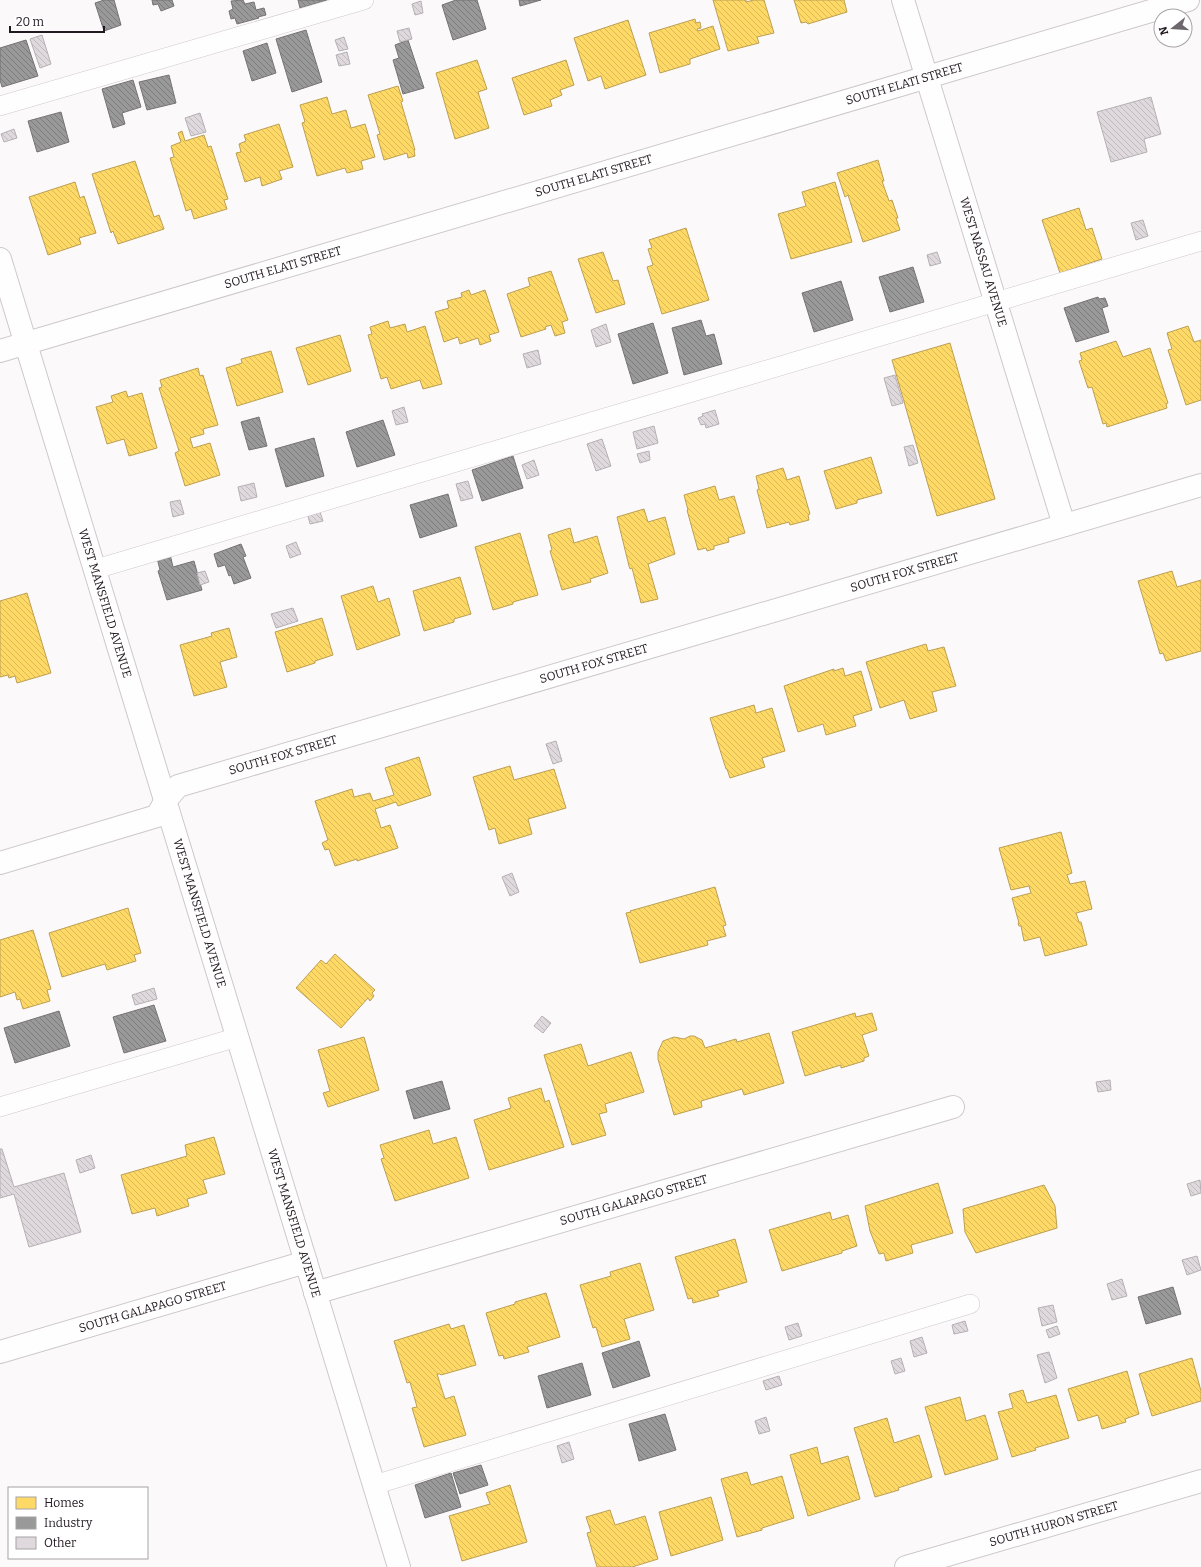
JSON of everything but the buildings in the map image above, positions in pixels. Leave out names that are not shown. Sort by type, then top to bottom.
[{"type":"street","name":"WEST NASSAU AVENUE","points":[[904,0],[1064,525]]},
{"type":"street","name":"SOUTH ELATI STREET","points":[[0,351],[1188,0]]},
{"type":"street","name":"WEST MANSFIELD AVENUE","points":[[0,259],[399,1567]]},
{"type":"street","name":"SOUTH FOX STREET","points":[[0,863],[157,816],[166,800],[178,786],[1201,485]]},
{"type":"street","name":"SOUTH GALAPAGO STREET","points":[[315,1293],[953,1107]]},
{"type":"street","name":"SOUTH GALAPAGO STREET","points":[[0,1352],[306,1262]]},
{"type":"street","name":"SOUTH HURON STREET","points":[[906,1567],[1201,1481]]},
{"type":"lane","points":[[0,106],[364,0]]},
{"type":"lane","points":[[96,570],[1201,241]]},
{"type":"lane","points":[[0,1107],[238,1037]]},
{"type":"lane","points":[[374,1485],[970,1304]]}]
